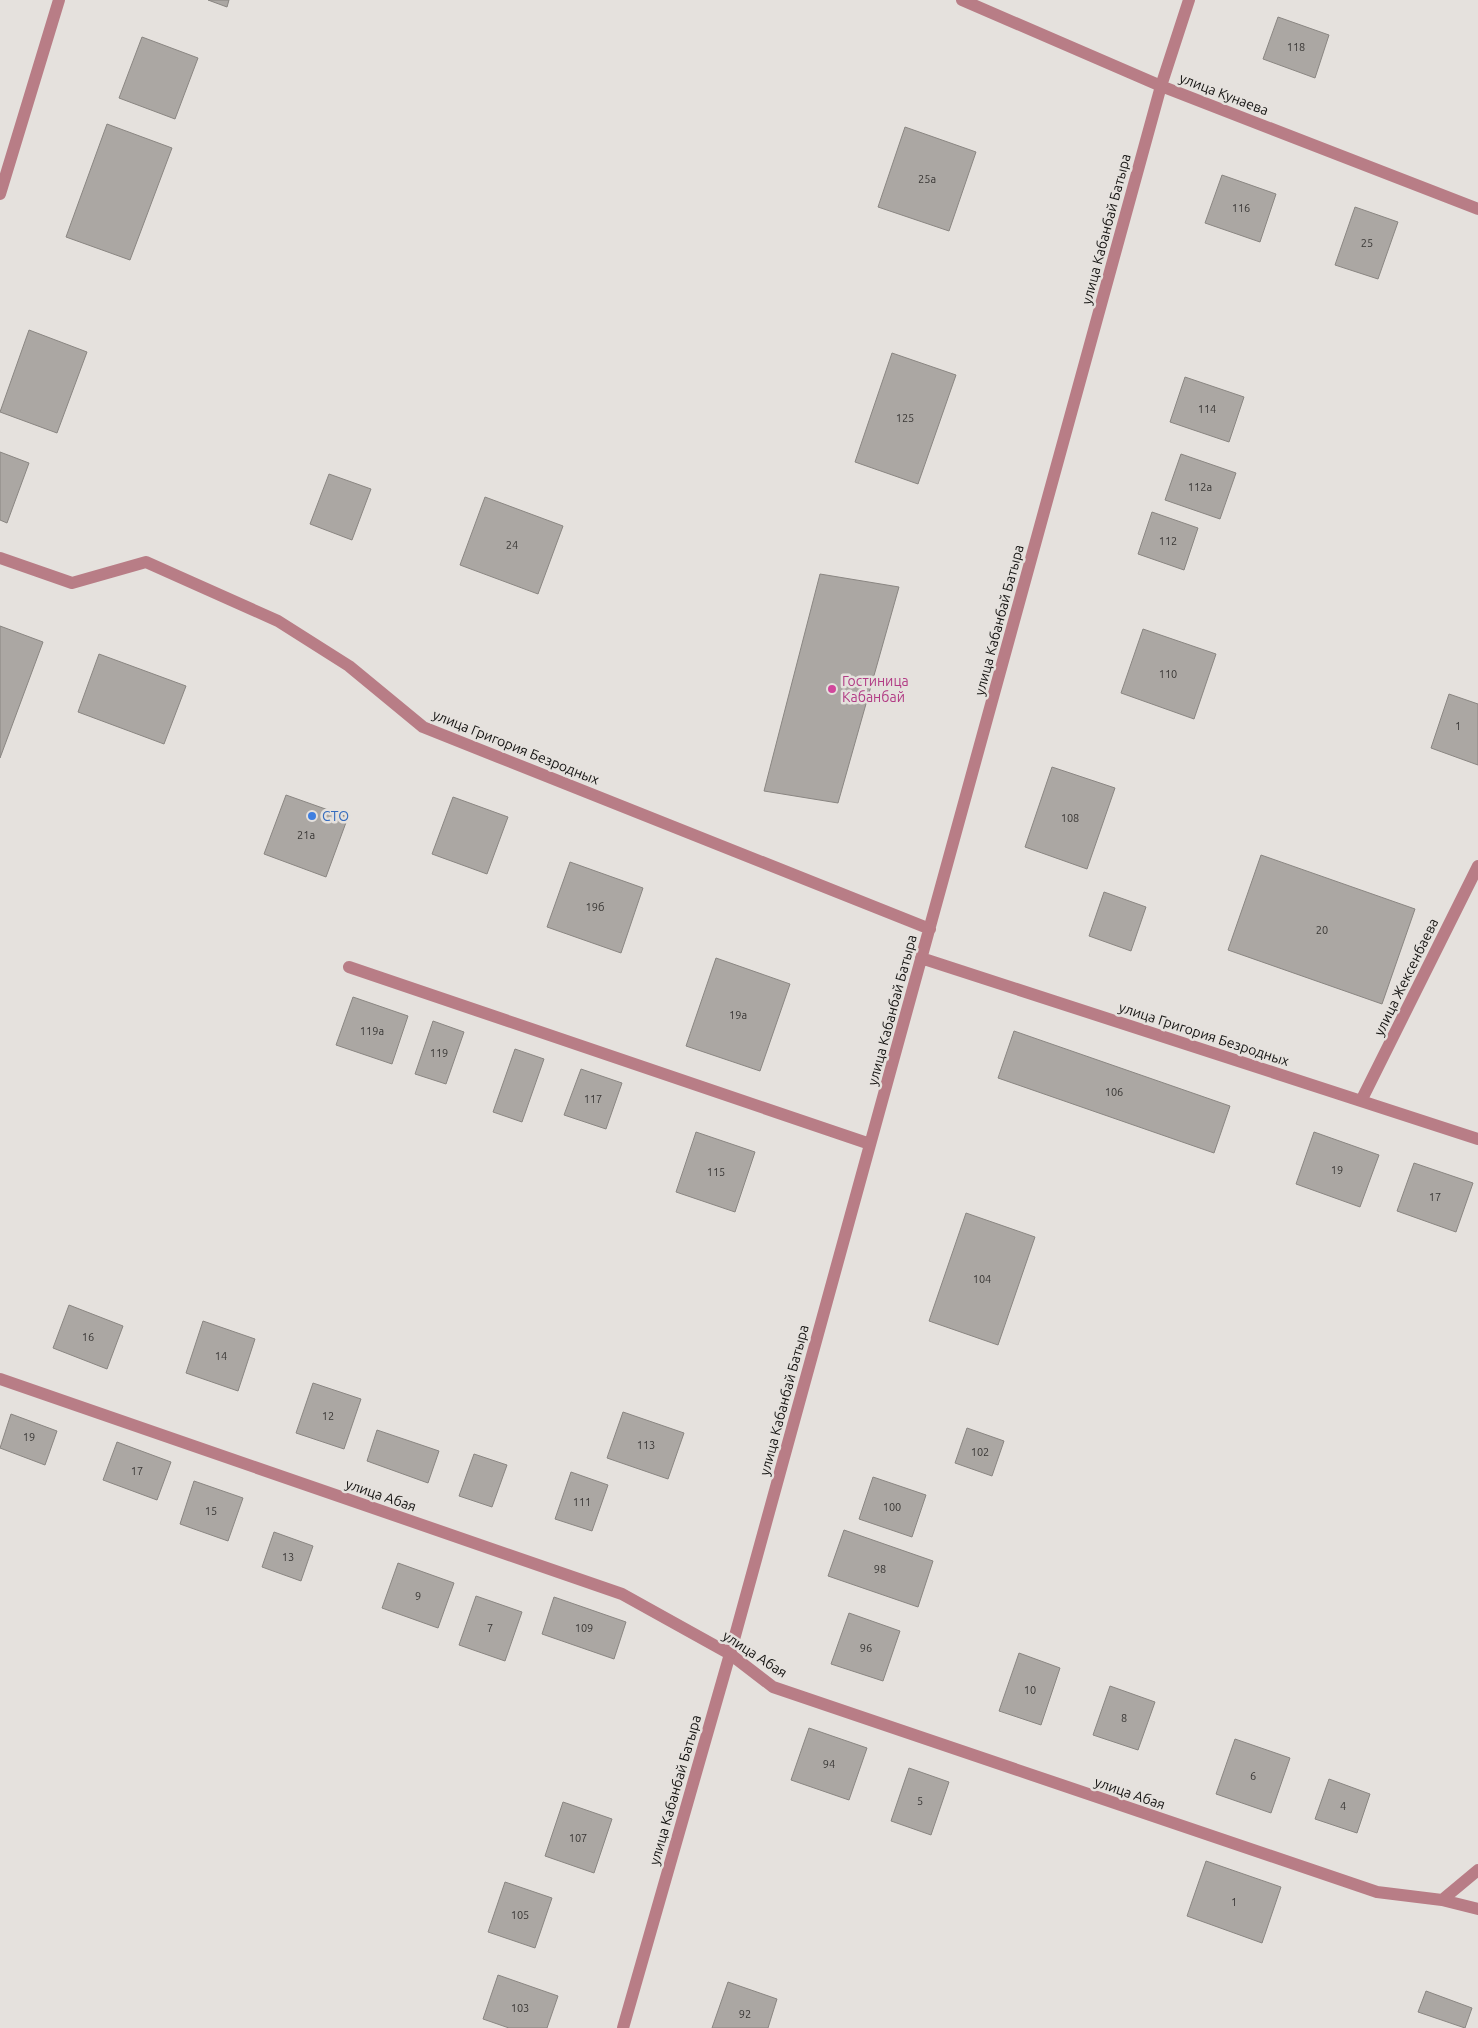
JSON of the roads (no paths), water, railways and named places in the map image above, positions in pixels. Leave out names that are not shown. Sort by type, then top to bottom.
[{"type":"street","points":[[0,194],[58,0]]},
{"type":"street","name":"улица Кунаева","points":[[962,0],[1161,86],[1478,209]]},
{"type":"street","name":"улица Кабанбай Батыра","points":[[623,2028],[730,1654],[1161,86],[1188,0]]},
{"type":"street","name":"улица Григория Безродных","points":[[0,558],[72,584],[146,562],[278,622],[349,666],[423,727],[930,929]]},
{"type":"street","name":"улица Жексенбаева","points":[[1361,1101],[1478,866]]},
{"type":"street","name":"улица Григория Безродных","points":[[921,958],[1478,1138]]},
{"type":"street","points":[[349,967],[870,1144]]},
{"type":"street","name":"улица Абая","points":[[0,1379],[622,1594],[730,1654],[773,1687],[1377,1892],[1442,1900],[1478,1910]]},
{"type":"street","points":[[1442,1900],[1478,1870]]},
{"type":"place","name":"Гостиница Кабанбай","points":[[832,689]]},
{"type":"place","name":"СТО","points":[[312,816]]}]
